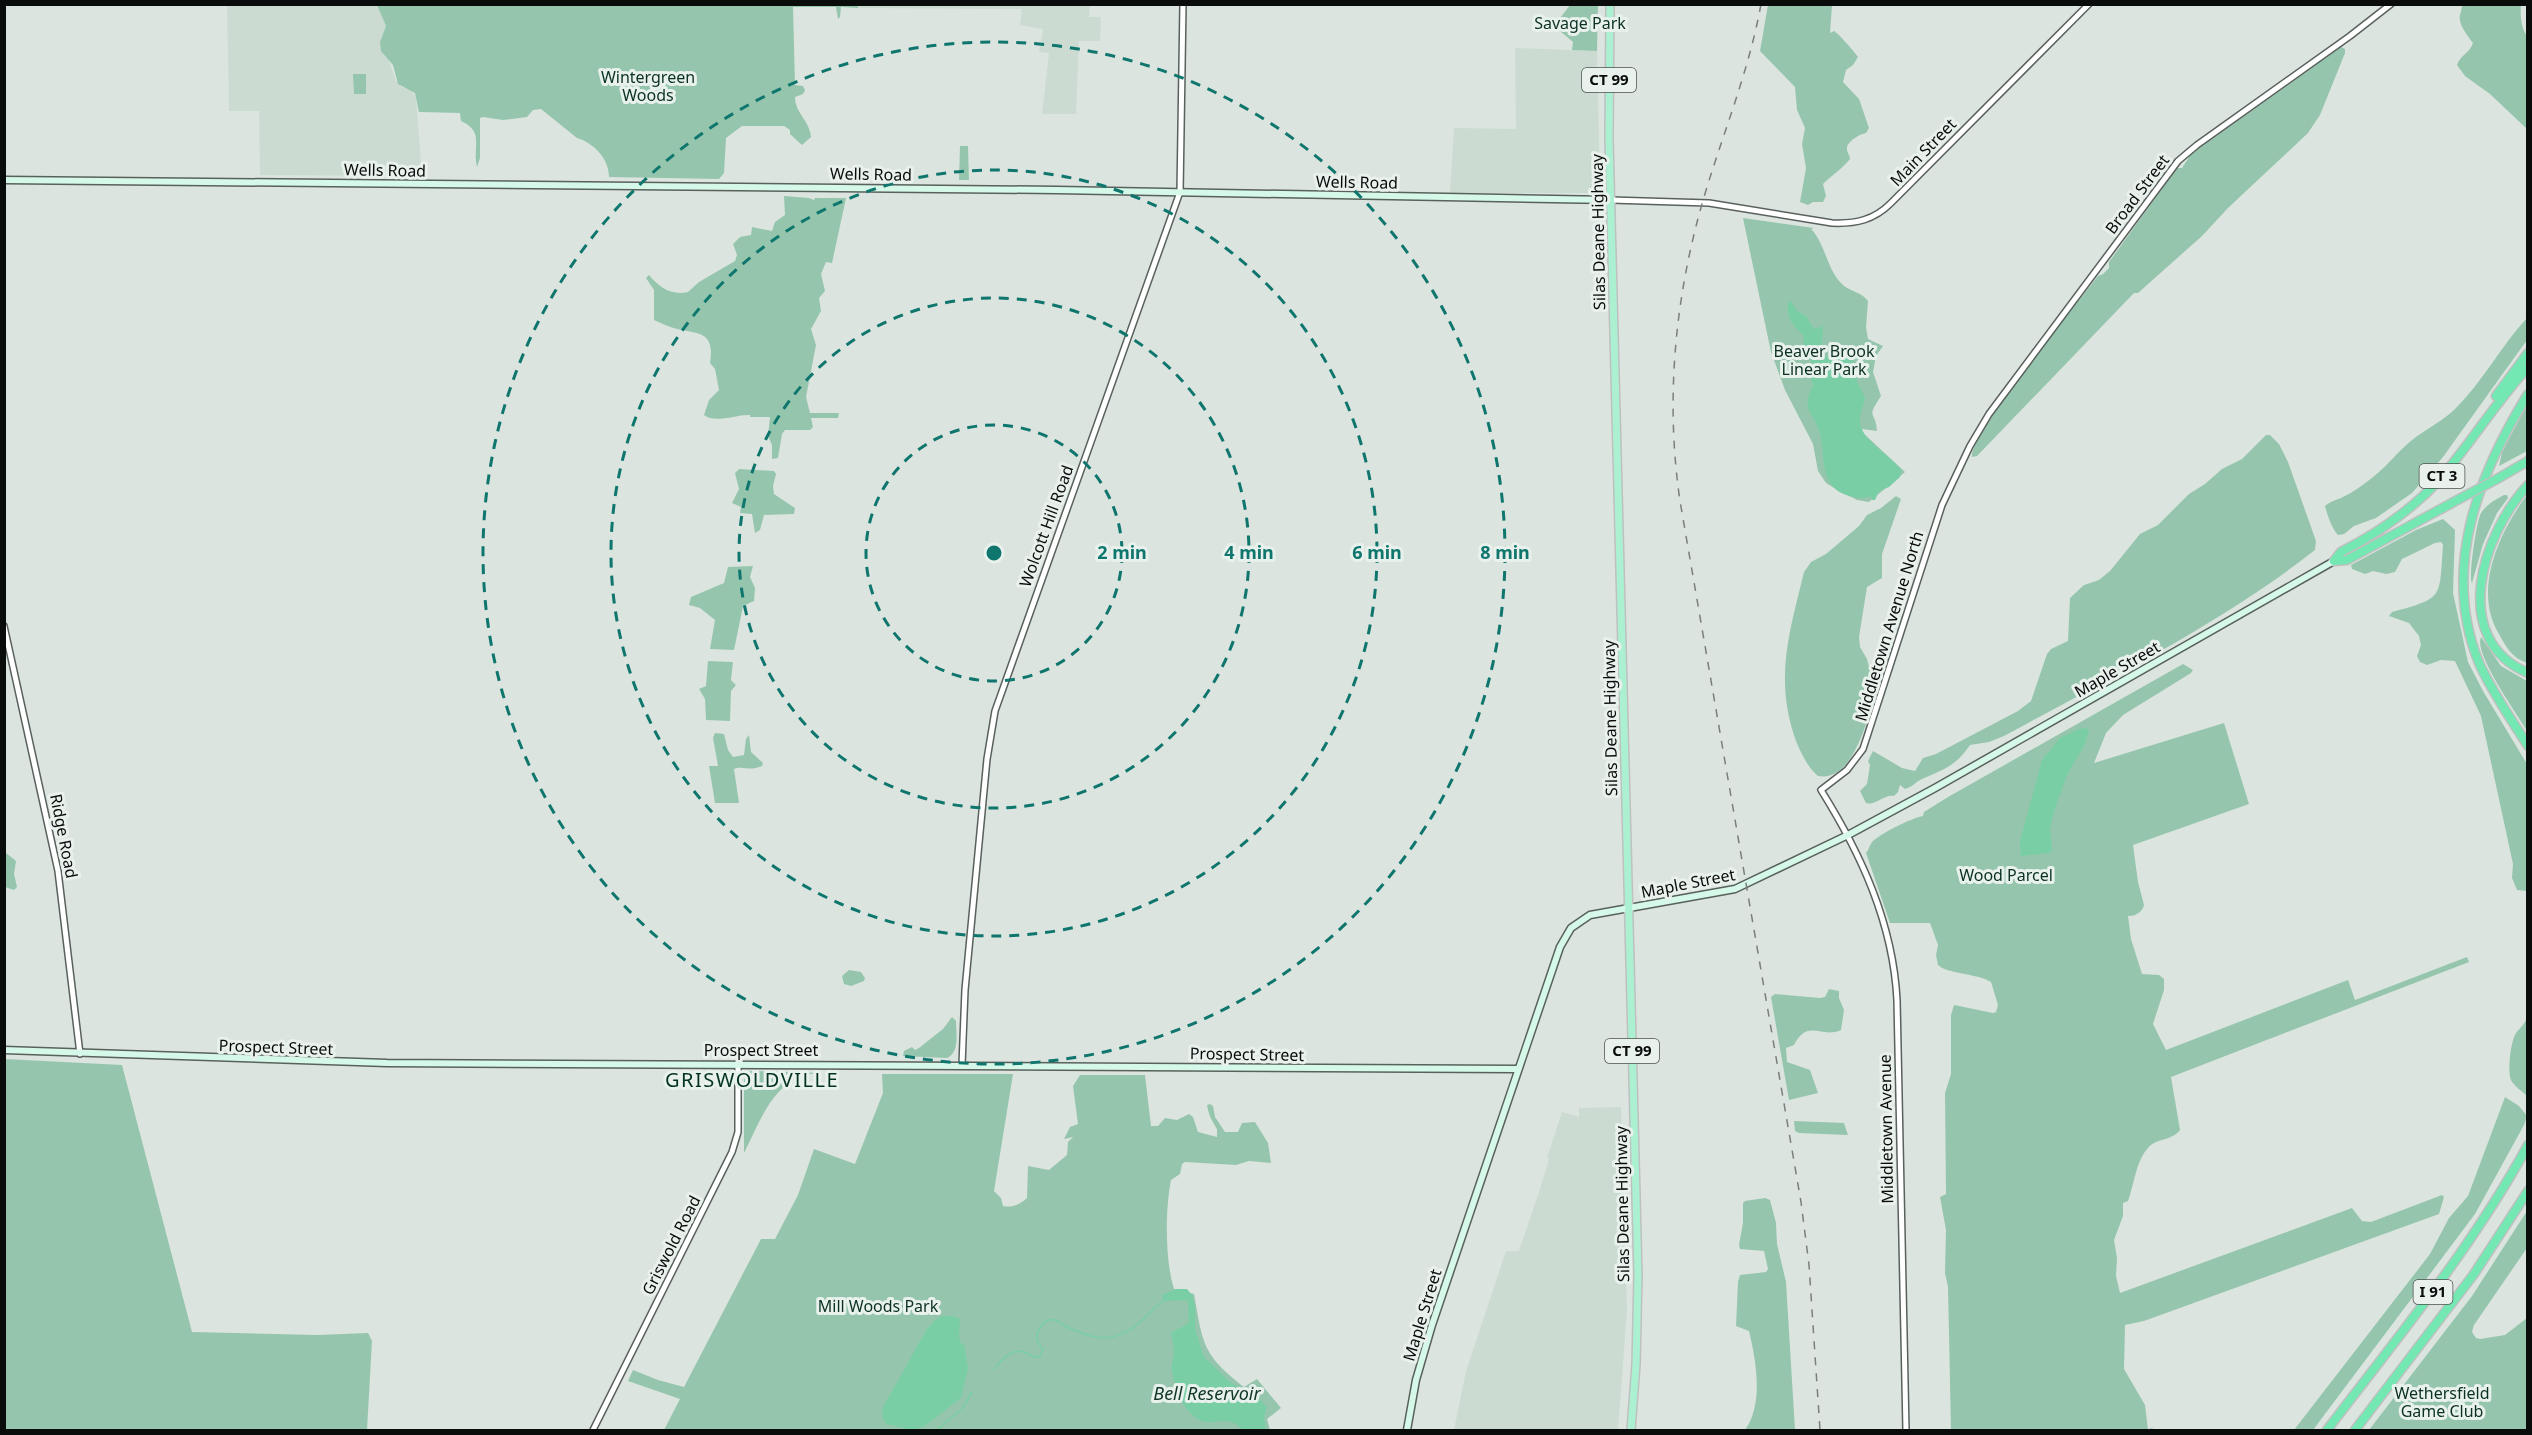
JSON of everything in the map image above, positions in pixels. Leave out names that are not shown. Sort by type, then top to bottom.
[{"type":"highway","points":[[2484,421],[2491,403],[2528,353]]},
{"type":"highway","name":"CT 3","points":[[2334,561],[2341,552],[2383,528],[2420,500],[2449,468],[2528,367]]},
{"type":"highway","points":[[2528,394],[2499,445],[2474,507],[2465,542],[2463,573],[2464,608],[2475,652],[2493,690],[2528,746]]},
{"type":"highway","name":"CT 3","points":[[2334,561],[2346,560],[2528,461]]},
{"type":"highway","points":[[2528,485],[2509,507],[2493,538],[2483,570],[2481,604],[2484,624],[2495,647],[2509,663],[2528,673]]},
{"type":"highway","name":"I 91","points":[[2326,1431],[2462,1253],[2495,1203],[2528,1145]]},
{"type":"highway","name":"I 91","points":[[2355,1431],[2474,1275],[2528,1191]]},
{"type":"main road","name":"Silas Deane Highway","points":[[1610,4],[1611,200],[1638,1293],[1631,1431]]},
{"type":"main road","name":"Wells Road","points":[[4,180],[1180,192],[1611,200]]},
{"type":"main road","name":"Maple Street","points":[[1407,1431],[1416,1380],[1428,1337],[1565,936],[1575,924],[1590,915],[1735,889],[1848,835],[1935,789],[2334,561]]},
{"type":"main road","name":"Prospect Street","points":[[4,1050],[379,1063],[1518,1069]]},
{"type":"street","name":"Wolcott Hill Road","points":[[962,1065],[966,980],[986,769],[994,711],[1180,192],[1183,4]]},
{"type":"street","name":"Main Street","points":[[1736,207],[1825,222],[1851,223],[1869,219],[1891,203],[2089,4]]},
{"type":"street","name":"Broad Street","points":[[1964,457],[1989,414],[2178,161],[2391,4]]},
{"type":"street","name":"Wells Road","points":[[1611,200],[1697,202],[1736,207]]},
{"type":"street","name":"Middletown Avenue North","points":[[1821,790],[1846,770],[1863,749],[1868,738],[1938,516],[1964,457]]},
{"type":"street","name":"Ridge Road","points":[[4,626],[58,871],[80,1054]]},
{"type":"street","name":"Middletown Avenue","points":[[1821,790],[1863,865],[1891,947],[1896,981],[1906,1431]]},
{"type":"street","name":"Griswold Road","points":[[593,1431],[735,1146],[738,1132],[738,1064]]},
{"type":"shaded area","points":[[227,5],[377,5],[386,26],[381,38],[396,81],[402,87],[411,90],[416,97],[422,176],[260,175],[259,111],[229,111]]},
{"type":"shaded area","points":[[858,5],[1090,5],[1089,17],[1101,17],[1100,41],[1079,41],[1076,114],[1042,114],[1049,53],[1039,52],[1043,29],[1020,25],[1022,9],[858,8]]},
{"type":"shaded area","points":[[1515,48],[1597,51],[1600,186],[1597,193],[1450,193],[1454,128],[1516,129]]},
{"type":"shaded area","points":[[1621,1107],[1627,1310],[1618,1430],[1454,1430],[1466,1371],[1506,1251],[1519,1251],[1562,1112],[1579,1117],[1579,1108]]},
{"type":"green space","name":"Wintergreen Woods","points":[[858,4],[858,8],[841,7],[838,19],[836,7],[793,7],[795,85],[803,86],[805,90],[803,94],[795,97],[811,137],[802,145],[784,126],[742,126],[726,138],[724,173],[719,179],[609,177],[606,164],[595,148],[577,138],[541,109],[533,110],[527,117],[503,120],[480,118],[480,158],[477,167],[475,135],[468,125],[461,121],[460,113],[419,112],[415,93],[398,84],[393,65],[381,51],[380,42],[386,26],[377,5]]},
{"type":"green space","name":"Savage Park","points":[[1570,5],[1598,5],[1597,51],[1572,50],[1573,42],[1554,26]]},
{"type":"green space","points":[[1768,5],[1832,5],[1830,33],[1834,31],[1858,57],[1846,70],[1843,82],[1859,99],[1869,128],[1866,133],[1851,141],[1847,146],[1850,159],[1823,184],[1826,196],[1823,202],[1813,202],[1808,205],[1800,202],[1806,168],[1802,144],[1805,128],[1797,110],[1795,87],[1760,51]]},
{"type":"green space","points":[[2462,5],[2521,5],[2521,21],[2527,36],[2527,129],[2490,94],[2465,76],[2457,65],[2473,43],[2460,22]]},
{"type":"green space","points":[[2341,47],[2345,49],[2345,53],[2320,115],[2308,133],[2228,208],[2202,236],[2138,293],[2134,293],[1977,456],[1972,457],[1975,445],[2005,398],[2098,276],[2109,268],[2109,262],[2177,168],[2182,168],[2191,154]]},
{"type":"green space","points":[[353,74],[366,74],[366,94],[354,94]]},
{"type":"green space","points":[[960,146],[968,146],[969,180],[959,180]]},
{"type":"green space","points":[[784,196],[814,200],[815,198],[846,198],[832,263],[826,262],[821,274],[825,291],[819,298],[821,311],[811,329],[816,345],[806,397],[810,413],[839,413],[838,418],[811,418],[813,427],[810,430],[785,430],[782,434],[778,458],[772,459],[772,445],[768,436],[770,417],[745,415],[714,419],[704,415],[709,400],[719,390],[715,369],[710,363],[711,353],[708,340],[699,334],[654,320],[654,290],[646,278],[649,275],[661,287],[671,292],[688,292],[699,282],[735,261],[737,255],[733,244],[740,237],[751,235],[752,227],[772,231],[775,222],[785,215]]},
{"type":"green space","name":"Beaver Brook Linear Park","points":[[1743,218],[1814,228],[1811,229],[1820,241],[1836,277],[1844,286],[1862,295],[1868,301],[1866,327],[1868,339],[1883,346],[1876,356],[1873,372],[1881,396],[1872,412],[1877,431],[1862,429],[1861,431],[1905,472],[1869,502],[1857,500],[1826,483],[1818,471],[1813,444],[1785,390],[1771,352]]},
{"type":"green space","points":[[2527,318],[2527,340],[2443,457],[2412,493],[2376,518],[2338,535],[2325,506],[2368,481],[2412,440],[2456,408]]},
{"type":"green space","points":[[2527,405],[2527,451],[2499,466],[2502,452]]},
{"type":"green space","points":[[2266,435],[2270,435],[2279,444],[2288,462],[2316,541],[2315,550],[2241,602],[2123,672],[2004,736],[1989,742],[1970,745],[1949,767],[1908,788],[1905,789],[1900,785],[1894,796],[1866,803],[1860,791],[1867,784],[1870,765],[1868,761],[1873,751],[1902,768],[1915,771],[1923,758],[1936,754],[2018,711],[2031,701],[2047,654],[2051,649],[2068,641],[2070,598],[2084,585],[2099,580],[2110,571],[2140,534],[2158,525],[2189,494],[2222,469],[2242,459]]},
{"type":"green space","points":[[739,469],[774,471],[776,474],[774,494],[795,508],[794,514],[764,515],[760,530],[755,533],[752,514],[740,513],[741,507],[732,503],[739,489],[735,473]]},
{"type":"green space","points":[[2504,495],[2508,498],[2497,513],[2483,544],[2472,583],[2472,560],[2479,517],[2486,507]]},
{"type":"green space","points":[[2527,495],[2527,663],[2513,655],[2504,643],[2491,617],[2488,599],[2489,580],[2499,543]]},
{"type":"green space","points":[[1896,496],[1901,499],[1882,554],[1882,578],[1867,587],[1859,637],[1860,647],[1867,659],[1872,678],[1879,679],[1872,706],[1860,740],[1843,767],[1831,775],[1818,776],[1808,765],[1796,741],[1786,697],[1786,656],[1804,572],[1811,562],[1826,554],[1859,526],[1867,515],[1881,508]]},
{"type":"green space","points":[[2443,519],[2455,530],[2453,593],[2468,662],[2527,764],[2527,891],[2517,890],[2512,878],[2513,864],[2481,716],[2455,661],[2441,660],[2427,665],[2420,662],[2417,656],[2421,645],[2419,636],[2409,623],[2389,616],[2392,612],[2422,603],[2436,593],[2441,576],[2443,545],[2441,542],[2435,543],[2402,559],[2395,572],[2386,574],[2373,571],[2365,574],[2352,569],[2351,565],[2416,530]]},
{"type":"green space","points":[[753,566],[750,577],[755,588],[754,601],[743,606],[734,650],[710,649],[715,620],[700,608],[689,605],[691,597],[724,583],[728,567]]},
{"type":"green space","points":[[2481,637],[2501,666],[2527,681],[2527,731],[2489,669],[2480,645]]},
{"type":"green space","points":[[708,661],[733,662],[731,680],[736,685],[731,691],[730,721],[706,720],[705,699],[699,689],[706,686]]},
{"type":"green space","name":"Wood Parcel","points":[[2183,664],[2193,670],[2191,673],[2123,715],[2106,733],[2094,763],[2224,723],[2249,804],[2133,845],[2144,905],[2138,913],[2128,916],[2131,939],[2142,974],[2159,975],[2164,979],[2164,990],[2153,1024],[2166,1050],[2348,980],[2355,1000],[2467,957],[2469,962],[2171,1077],[2180,1130],[2177,1134],[2151,1145],[2144,1153],[2128,1201],[2123,1203],[2123,1216],[2114,1240],[2117,1258],[2116,1276],[2120,1293],[2352,1208],[2362,1221],[2371,1222],[2442,1195],[2444,1197],[2439,1214],[2144,1321],[2125,1325],[2124,1369],[2145,1405],[2148,1430],[1951,1430],[1948,1287],[1945,1273],[1946,1230],[1940,1197],[1946,1194],[1945,1093],[1951,1074],[1951,1015],[1954,1005],[1993,1013],[1996,1012],[1998,1005],[1991,982],[1938,965],[1936,955],[1938,945],[1930,923],[1890,923],[1866,853],[1872,842],[1882,834],[1923,816],[1924,812],[1948,797]]},
{"type":"green space","points":[[715,733],[724,734],[728,750],[733,757],[744,755],[746,739],[749,735],[751,752],[763,763],[757,768],[734,769],[739,803],[715,803],[709,766],[718,766],[713,738]]},
{"type":"green space","points":[[5,852],[16,861],[14,874],[17,887],[14,890],[5,887]]},
{"type":"green space","points":[[849,970],[861,972],[865,978],[864,981],[851,986],[844,984],[842,976]]},
{"type":"green space","points":[[1829,989],[1839,991],[1844,1010],[1841,1030],[1810,1031],[1799,1037],[1794,1045],[1786,1048],[1787,1062],[1810,1070],[1818,1093],[1789,1100],[1771,997],[1775,994],[1820,998],[1825,997]]},
{"type":"green space","points":[[952,1017],[956,1021],[957,1036],[956,1047],[951,1055],[947,1058],[903,1056],[904,1051],[912,1047],[915,1050],[919,1048],[943,1029]]},
{"type":"green space","points":[[2527,1018],[2528,1096],[2512,1082],[2509,1070],[2514,1037]]},
{"type":"green space","points":[[5,1059],[122,1065],[192,1332],[317,1335],[368,1333],[372,1341],[367,1430],[5,1430]]},
{"type":"green space","points":[[751,1071],[821,1073],[805,1075],[792,1081],[781,1090],[764,1113],[744,1153],[744,1081],[746,1073]]},
{"type":"green space","name":"Mill Woods Park","points":[[882,1074],[1013,1074],[994,1191],[1001,1198],[1003,1206],[1016,1205],[1027,1198],[1028,1166],[1049,1170],[1067,1155],[1068,1142],[1073,1137],[1064,1139],[1070,1127],[1078,1124],[1073,1086],[1080,1075],[1145,1075],[1151,1126],[1158,1126],[1165,1118],[1177,1120],[1189,1114],[1193,1117],[1198,1132],[1217,1137],[1217,1129],[1207,1105],[1210,1104],[1225,1132],[1238,1132],[1242,1123],[1255,1122],[1268,1143],[1271,1163],[1249,1161],[1236,1165],[1185,1162],[1182,1164],[1180,1174],[1171,1180],[1167,1220],[1168,1250],[1174,1289],[1194,1294],[1203,1337],[1212,1356],[1230,1376],[1244,1387],[1257,1379],[1281,1408],[1267,1419],[1270,1430],[664,1430],[680,1399],[628,1381],[633,1370],[684,1387],[761,1239],[775,1239],[798,1195],[814,1149],[855,1164],[883,1093]]},
{"type":"green space","points":[[2505,1097],[2519,1106],[2527,1116],[2475,1214],[2313,1430],[2294,1430],[2430,1254],[2449,1218],[2468,1196]]},
{"type":"green space","points":[[1794,1121],[1844,1123],[1848,1135],[1799,1133],[1795,1131]]},
{"type":"green space","points":[[1765,1198],[1770,1200],[1776,1223],[1777,1244],[1786,1282],[1795,1430],[1745,1430],[1755,1408],[1757,1382],[1749,1331],[1736,1326],[1738,1282],[1740,1275],[1766,1272],[1768,1269],[1764,1251],[1740,1249],[1739,1245],[1743,1223],[1743,1203]]},
{"type":"green space","name":"Wethersfield Game Club","points":[[2527,1211],[2527,1248],[2474,1325],[2472,1332],[2476,1338],[2480,1339],[2505,1335],[2527,1318],[2527,1430],[2369,1430],[2472,1296]]},
{"type":"water","points":[[1791,301],[1797,311],[1806,316],[1814,329],[1823,326],[1824,356],[1831,358],[1833,353],[1840,351],[1852,354],[1857,382],[1865,397],[1860,417],[1861,428],[1870,441],[1901,470],[1900,477],[1889,487],[1879,491],[1875,500],[1872,500],[1871,496],[1858,498],[1839,492],[1828,478],[1820,433],[1808,406],[1809,394],[1813,386],[1810,375],[1812,363],[1804,347],[1803,335],[1789,317],[1788,303]]},
{"type":"water","points":[[2086,728],[2089,731],[2085,744],[2067,775],[2054,812],[2050,829],[2052,851],[2021,856],[2020,841],[2042,760],[2060,738]]},
{"type":"water","name":"Bell Reservoir","points":[[1176,1289],[1187,1289],[1192,1295],[1195,1307],[1195,1329],[1204,1357],[1232,1384],[1253,1393],[1267,1407],[1264,1417],[1266,1430],[1243,1430],[1236,1424],[1226,1421],[1205,1422],[1197,1419],[1184,1405],[1173,1378],[1174,1350],[1171,1333],[1189,1323],[1188,1300],[1163,1301],[1162,1295]]},
{"type":"water","points":[[943,1316],[960,1319],[959,1336],[961,1344],[964,1344],[968,1368],[961,1398],[925,1426],[913,1430],[886,1424],[882,1409],[927,1329],[935,1320]]},
{"type":"waterway","points":[[994,1369],[1012,1352],[1027,1353],[1034,1357],[1040,1356],[1043,1350],[1038,1342],[1037,1334],[1047,1321],[1056,1321],[1100,1338],[1112,1337],[1134,1327],[1164,1300]]},
{"type":"waterway","points":[[937,1430],[962,1409],[972,1392]]},
{"type":"railway","points":[[1761,4],[1743,78],[1704,197],[1686,272],[1676,348],[1673,424],[1680,501],[1801,1202],[1809,1265],[1820,1430]]},
{"type":"district","name":"GRISWOLDVILLE","points":[[752,1080]]}]
